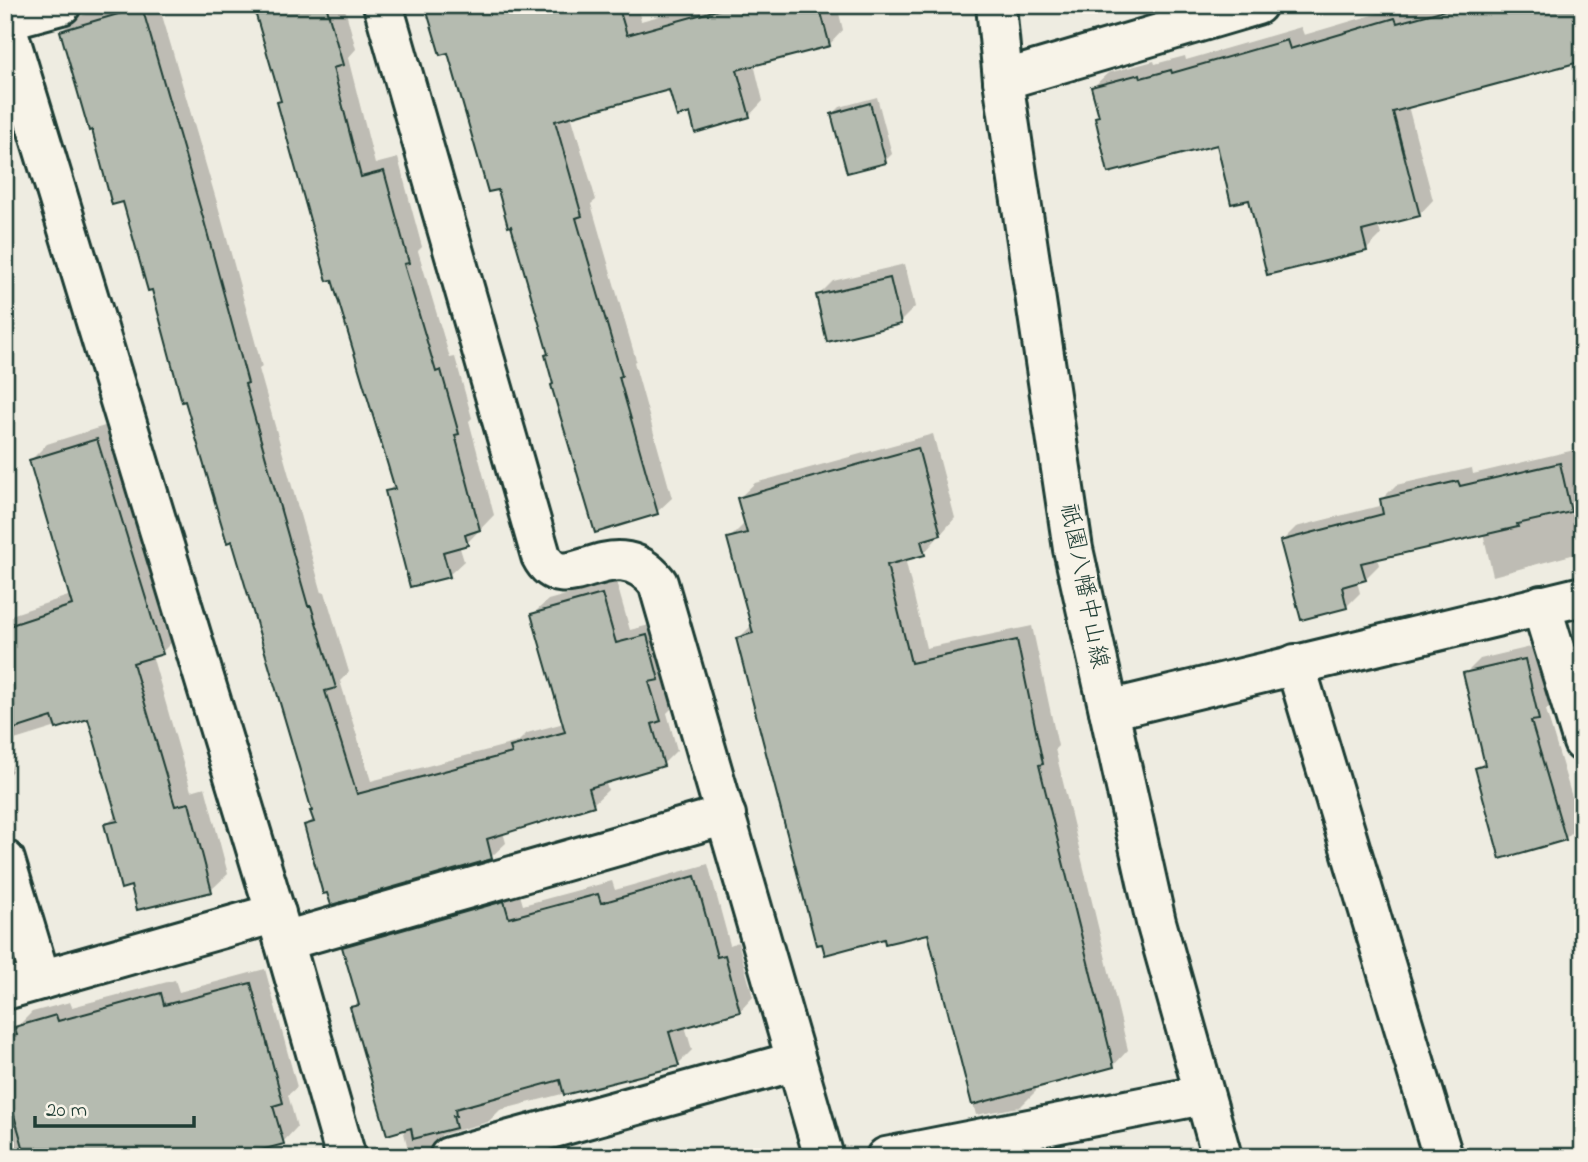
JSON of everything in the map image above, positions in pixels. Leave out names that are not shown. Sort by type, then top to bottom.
[{"type":"street","points":[[61,5],[5,21],[280,927],[346,1157]]},
{"type":"street","points":[[383,5],[541,556],[545,564],[561,572],[616,559],[626,560],[649,571],[658,583],[824,1157]]},
{"type":"street","name":"祇園八幡中山線","points":[[996,5],[1003,80],[1073,549],[1156,922],[1222,1157]]},
{"type":"street","points":[[1003,80],[1257,5]]},
{"type":"street","points":[[1109,710],[1583,596]]},
{"type":"street","points":[[1541,605],[1583,742]]},
{"type":"street","points":[[1295,664],[1443,1157]]},
{"type":"street","points":[[5,860],[23,986],[280,927],[726,815]]},
{"type":"street","points":[[449,1157],[796,1061]]},
{"type":"street","points":[[886,1157],[1203,1095]]},
{"type":"building","points":[[253,5],[326,5],[343,65],[333,68],[361,177],[384,171],[409,263],[404,264],[436,372],[441,370],[459,434],[455,435],[480,530],[465,535],[468,545],[443,552],[450,577],[410,587],[385,491],[395,489],[332,280],[327,281],[277,102],[281,101]]},
{"type":"building","points":[[425,5],[618,5],[627,35],[735,5],[819,5],[830,46],[737,70],[750,117],[695,133],[690,113],[677,117],[669,90],[555,121],[582,216],[576,218],[622,376],[619,377],[658,514],[595,533],[551,385],[553,384],[545,355],[548,354],[511,226],[508,227],[498,190],[488,192],[448,53],[440,55]]},
{"type":"building","points":[[1463,5],[1583,5],[1583,61],[1393,112],[1420,216],[1362,231],[1367,251],[1267,275],[1249,200],[1231,204],[1217,145],[1108,173],[1095,117],[1099,116],[1091,87],[1140,74],[1141,78],[1171,70],[1172,73],[1287,40],[1290,49],[1395,18],[1397,23]]},
{"type":"building","points":[[142,7],[204,221],[248,383],[245,384],[308,606],[311,606],[336,688],[325,691],[357,794],[512,753],[510,747],[565,732],[531,614],[602,594],[616,643],[647,635],[659,680],[649,682],[661,721],[652,724],[664,766],[589,788],[594,806],[487,839],[492,859],[331,905],[327,893],[323,894],[304,825],[314,822],[312,811],[232,541],[227,543],[123,202],[112,205],[92,130],[89,131],[60,31]]},
{"type":"building","points":[[870,103],[886,163],[847,173],[831,114]]},
{"type":"building","points":[[890,278],[901,324],[827,342],[816,295]]},
{"type":"building","points":[[97,439],[163,654],[133,663],[175,806],[189,803],[212,892],[137,910],[131,886],[121,889],[104,824],[118,821],[88,719],[56,729],[52,717],[15,729],[5,697],[5,627],[72,605],[29,460]]},
{"type":"building","points":[[918,448],[941,535],[921,541],[925,555],[887,565],[911,663],[1017,640],[1043,764],[1039,765],[1114,1067],[972,1105],[928,934],[885,944],[884,939],[825,955],[822,944],[816,945],[736,638],[753,633],[727,538],[747,533],[737,498]]},
{"type":"building","points":[[1560,463],[1571,512],[1361,563],[1366,580],[1342,587],[1347,608],[1301,620],[1280,541],[1383,514],[1380,499],[1458,481],[1460,486]]},
{"type":"building","points":[[1525,659],[1539,720],[1531,721],[1566,840],[1500,859],[1475,768],[1485,765],[1463,673]]},
{"type":"building","points":[[695,876],[717,957],[725,955],[740,1012],[669,1032],[679,1066],[564,1095],[560,1080],[455,1109],[456,1116],[453,1116],[456,1128],[413,1139],[411,1128],[387,1135],[350,1007],[359,1005],[342,947],[504,901],[509,918],[598,894],[601,903]]},
{"type":"building","points":[[251,983],[283,1103],[273,1106],[284,1144],[235,1157],[26,1157],[5,1084],[5,1038],[17,1035],[15,1027],[56,1015],[58,1021],[161,993],[164,1005]]}]
